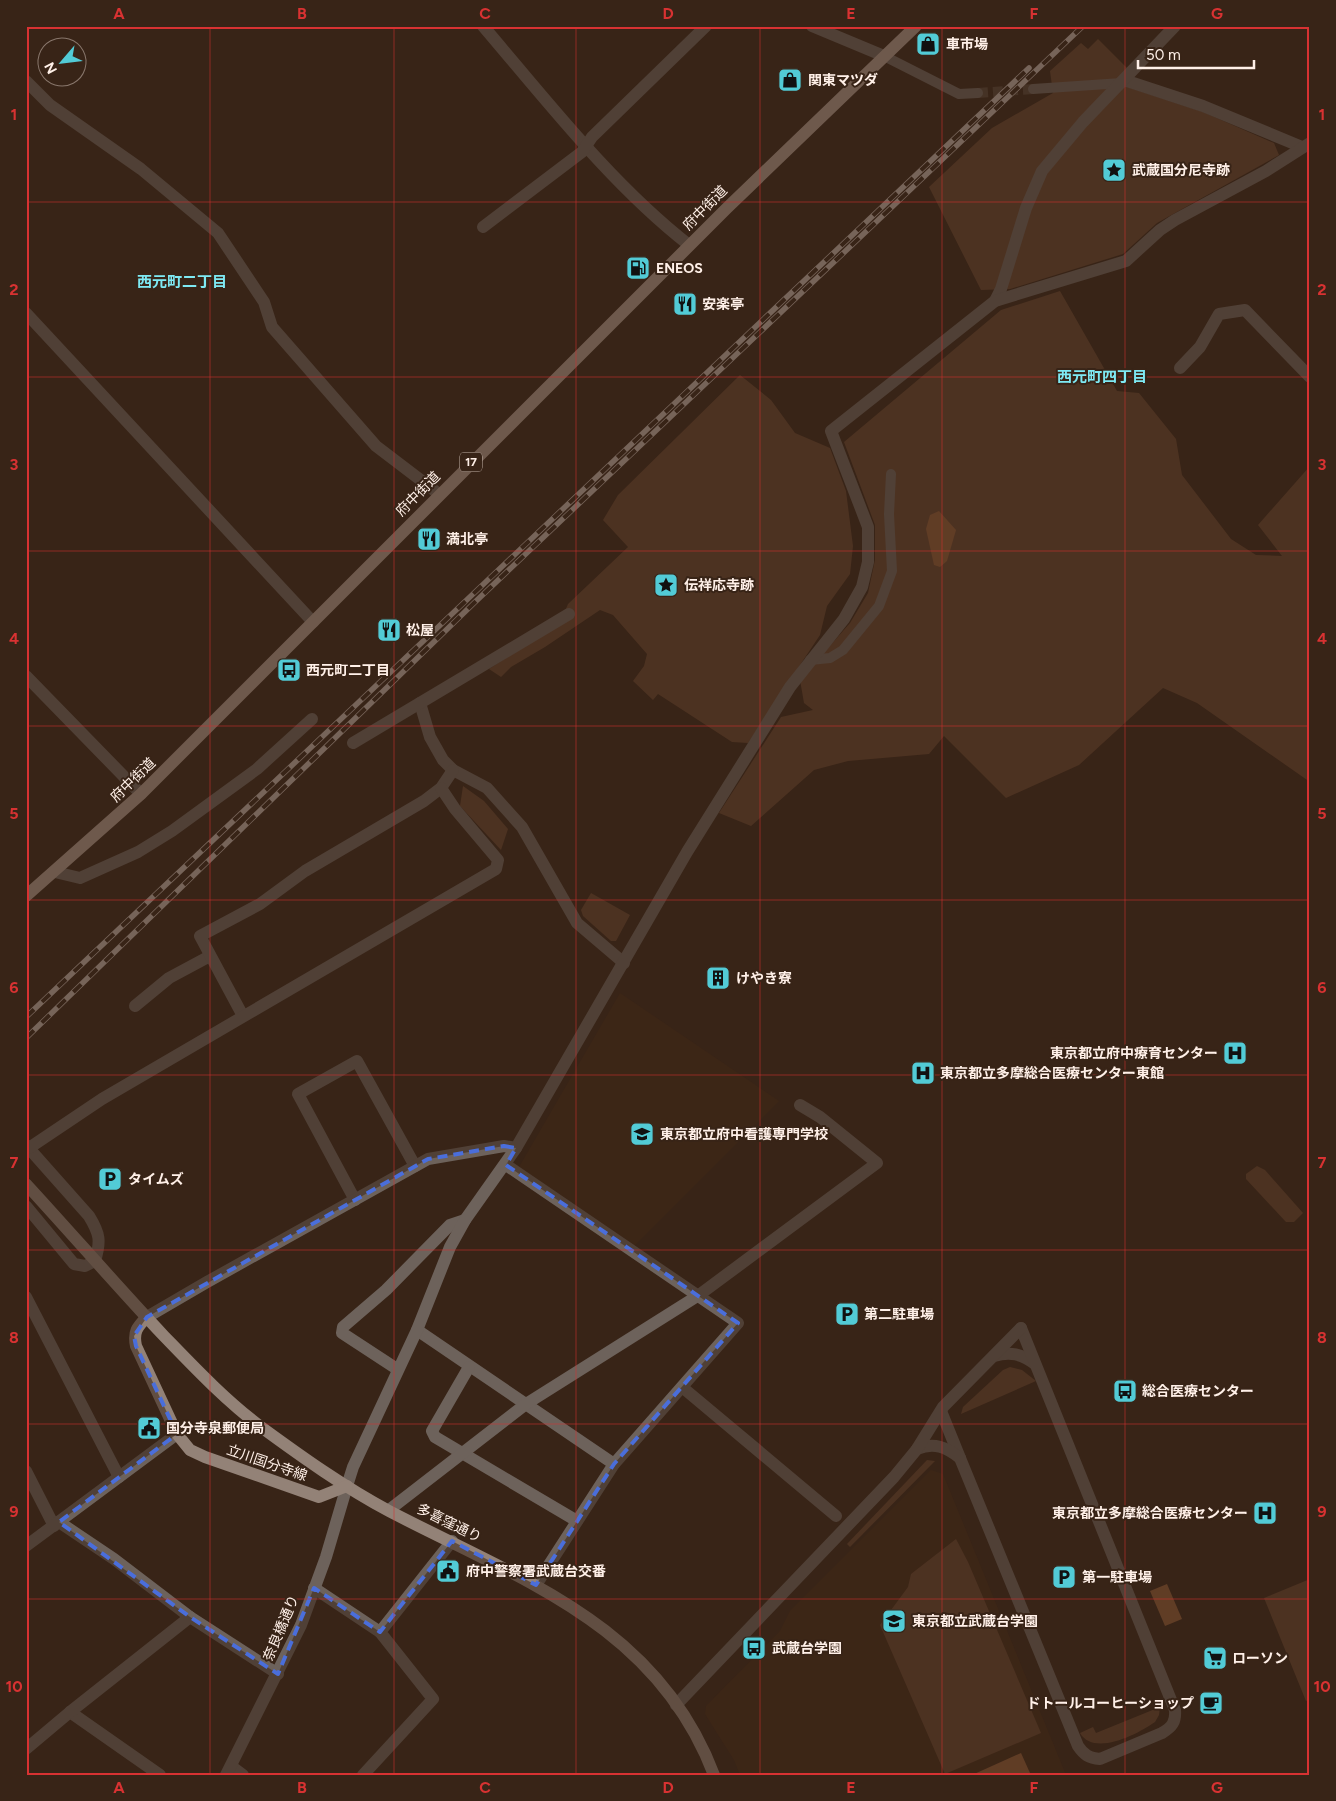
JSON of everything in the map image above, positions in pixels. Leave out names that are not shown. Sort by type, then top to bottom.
[{"type":"main road","name":"府中街道","points":[[26,896],[141,794],[690,245],[916,26]]},
{"type":"main road","points":[[26,1184],[147,1317]]},
{"type":"main road","name":"立川国分寺線","points":[[147,1317],[137,1328],[134,1336],[136,1346],[177,1434],[190,1450],[205,1458],[318,1497],[347,1486]]},
{"type":"main road","name":"多喜窪通り","points":[[147,1317],[236,1407],[347,1486],[389,1510],[536,1585],[596,1621],[622,1642],[655,1676],[676,1705],[699,1741],[714,1775]]},
{"type":"street","points":[[483,26],[587,146],[654,218],[690,245]]},
{"type":"street","points":[[483,227],[582,152],[592,137],[706,26]]},
{"type":"street","points":[[812,26],[884,56],[959,94],[978,93]]},
{"type":"street","points":[[995,300],[1001,289],[1026,208],[1042,171],[1083,122],[1176,26]]},
{"type":"street","points":[[26,81],[50,104],[141,169],[218,233],[264,302],[272,327],[339,406],[376,446],[439,494]]},
{"type":"street","points":[[1033,89],[1123,82],[1202,106],[1306,145]]},
{"type":"street","points":[[995,300],[1126,261],[1160,230],[1175,220],[1266,171],[1306,145]]},
{"type":"street","name":"奈良橋通り","points":[[229,1770],[301,1625],[352,1467],[417,1330],[450,1248],[465,1220],[506,1165],[687,852],[790,687],[844,619],[862,587],[868,562],[868,527],[831,431],[995,300]]},
{"type":"street","points":[[1180,368],[1200,347],[1219,314],[1246,310],[1310,377]]},
{"type":"street","points":[[26,313],[313,622]]},
{"type":"street","points":[[810,660],[830,658],[843,650],[879,606],[892,571],[889,514],[891,474]]},
{"type":"street","points":[[353,743],[569,614]]},
{"type":"street","points":[[26,676],[141,794]]},
{"type":"street","points":[[420,703],[430,738],[443,760],[453,770],[486,788],[516,820],[577,923],[624,963]]},
{"type":"street","points":[[55,872],[80,878],[138,852],[172,831],[257,769],[312,719]]},
{"type":"street","points":[[243,1016],[200,936],[260,904],[305,871],[441,788],[453,770]]},
{"type":"street","points":[[26,1206],[74,1264],[85,1266],[96,1261],[100,1243],[93,1222],[28,1146],[102,1099],[496,869],[498,860],[455,809],[441,788]]},
{"type":"street","points":[[135,1006],[169,978],[210,956]]},
{"type":"street","points":[[355,1200],[298,1094],[357,1061],[415,1166]]},
{"type":"street","points":[[389,1510],[526,1404],[699,1295],[878,1163],[820,1117],[800,1105]]},
{"type":"street","points":[[147,1317],[428,1159],[504,1146],[516,1148]]},
{"type":"street","points":[[506,1165],[738,1323],[614,1464],[536,1585]]},
{"type":"street","points":[[398,1369],[342,1333],[343,1327],[386,1290],[450,1225],[465,1220]]},
{"type":"street","points":[[26,1297],[119,1477]]},
{"type":"street","points":[[676,1705],[777,1602],[894,1477],[917,1449],[941,1411],[1021,1328],[1175,1710],[1176,1721],[1170,1728],[1100,1759],[1092,1758],[1083,1753],[1078,1746],[941,1411]]},
{"type":"street","points":[[417,1330],[614,1464]]},
{"type":"street","points":[[994,1356],[1010,1353],[1019,1354],[1036,1364]]},
{"type":"street","points":[[469,1367],[432,1431],[435,1437],[577,1522]]},
{"type":"street","points":[[682,1387],[836,1516]]},
{"type":"street","points":[[26,1546],[177,1434]]},
{"type":"street","points":[[917,1449],[927,1445],[939,1446],[960,1458]]},
{"type":"street","points":[[26,1471],[56,1524],[114,1559],[190,1617],[278,1674]]},
{"type":"street","points":[[380,1632],[452,1541]]},
{"type":"street","points":[[314,1588],[380,1632],[433,1699],[363,1775]]},
{"type":"street","points":[[27,1747],[190,1617]]},
{"type":"street","points":[[70,1712],[160,1775]]},
{"type":"street","points":[[229,1770],[243,1775]]},
{"type":"highlighted area","points":[[504,1146],[516,1148],[506,1165],[738,1323],[614,1464],[536,1585],[452,1541],[380,1632],[314,1588],[278,1674],[190,1617],[59,1522],[177,1434],[136,1346],[134,1336],[147,1317],[428,1159]]},
{"type":"shaded area","points":[[1098,39],[1127,68],[1115,83],[1203,112],[1274,143],[1279,155],[1157,223],[1123,254],[1010,289],[981,290],[929,187],[992,128],[1053,93],[1050,71],[1081,43],[1088,49]]},
{"type":"shaded area","points":[[1060,291],[1117,391],[1139,393],[1176,439],[1182,475],[1231,539],[1256,555],[1282,556],[1258,525],[1310,466],[1310,782],[1197,703],[1163,688],[1079,765],[1006,798],[944,736],[929,754],[848,761],[814,770],[751,826],[719,813],[781,717],[813,710],[804,703],[800,680],[850,623],[868,593],[875,560],[875,525],[844,442],[1001,310]]},
{"type":"shaded area","points":[[740,375],[771,400],[795,433],[830,448],[846,491],[853,546],[850,574],[827,606],[820,635],[748,743],[732,742],[658,694],[653,700],[633,681],[644,666],[647,654],[613,615],[600,610],[511,667],[501,677],[489,669],[560,623],[568,604],[628,547],[603,520],[618,495]]},
{"type":"shaded area","points":[[939,511],[956,530],[947,561],[940,567],[934,565],[926,529],[930,515]]},
{"type":"shaded area","points":[[463,786],[484,801],[508,829],[501,850],[460,806]]},
{"type":"shaded area","points":[[591,893],[630,915],[616,941],[611,941],[583,916],[581,910]]},
{"type":"shaded area","name":"東京都立府中看護専門学校","points":[[620,993],[779,1101],[633,1247],[519,1167]]},
{"type":"shaded area","points":[[1257,1166],[1265,1170],[1303,1213],[1294,1222],[1286,1222],[1246,1179],[1246,1174]]},
{"type":"shaded area","points":[[1010,1367],[1022,1370],[1036,1381],[961,1414],[963,1407],[1003,1370]]},
{"type":"shaded area","points":[[927,1460],[935,1461],[850,1547],[847,1544]]},
{"type":"shaded area","name":"東京都立武蔵台学園","points":[[931,1470],[943,1474],[1066,1775],[740,1775],[734,1760],[705,1714],[706,1706],[780,1631],[790,1611]]},
{"type":"shaded area","points":[[956,1539],[968,1562],[1041,1733],[945,1774],[880,1625],[908,1587],[911,1574]]},
{"type":"shaded area","points":[[1310,1579],[1310,1699],[1306,1701],[1264,1598]]},
{"type":"shaded area","points":[[1167,1584],[1182,1619],[1165,1626],[1150,1591]]},
{"type":"shaded area","points":[[1160,1707],[1159,1715],[1155,1722],[1138,1732],[1116,1741],[1095,1743],[1087,1740],[1080,1733],[1093,1727],[1096,1733]]},
{"type":"shaded area","points":[[1021,1753],[1030,1773],[972,1775]]},
{"type":"tunnel","points":[[978,93],[1033,89]]},
{"type":"railway","points":[[26,1038],[474,603],[1083,26]]},
{"type":"railway","points":[[26,1017],[1029,68]]},
{"type":"place","name":"車市場","points":[[928,44]]},
{"type":"place","name":"関東マツダ","points":[[790,80]]},
{"type":"place","name":"武蔵国分尼寺跡","points":[[1114,170]]},
{"type":"place","name":"ENEOS","points":[[638,268]]},
{"type":"place","name":"安楽亭","points":[[685,304]]},
{"type":"place","name":"満北亭","points":[[429,539]]},
{"type":"place","name":"伝祥応寺跡","points":[[666,585]]},
{"type":"place","name":"松屋","points":[[389,630]]},
{"type":"place","name":"西元町二丁目","points":[[289,670]]},
{"type":"place","name":"けやき寮","points":[[718,978]]},
{"type":"place","name":"東京都立府中療育センター","points":[[1235,1053]]},
{"type":"place","name":"東京都立多摩総合医療センター東館","points":[[923,1073]]},
{"type":"place","name":"東京都立府中看護専門学校","points":[[642,1134]]},
{"type":"place","name":"タイムズ","points":[[110,1179]]},
{"type":"place","name":"第二駐車場","points":[[847,1314]]},
{"type":"place","name":"総合医療センター","points":[[1125,1391]]},
{"type":"place","name":"国分寺泉郵便局","points":[[149,1428]]},
{"type":"place","name":"東京都立多摩総合医療センター","points":[[1265,1513]]},
{"type":"place","name":"府中警察署武蔵台交番","points":[[448,1571]]},
{"type":"place","name":"第一駐車場","points":[[1064,1577]]},
{"type":"place","name":"東京都立武蔵台学園","points":[[894,1621]]},
{"type":"place","name":"武蔵台学園","points":[[754,1648]]},
{"type":"place","name":"ローソン","points":[[1215,1658]]},
{"type":"place","name":"ドトールコーヒーショップ","points":[[1211,1703]]},
{"type":"district","name":"西元町二丁目","points":[[182,282]]},
{"type":"district","name":"西元町四丁目","points":[[1102,377]]}]
